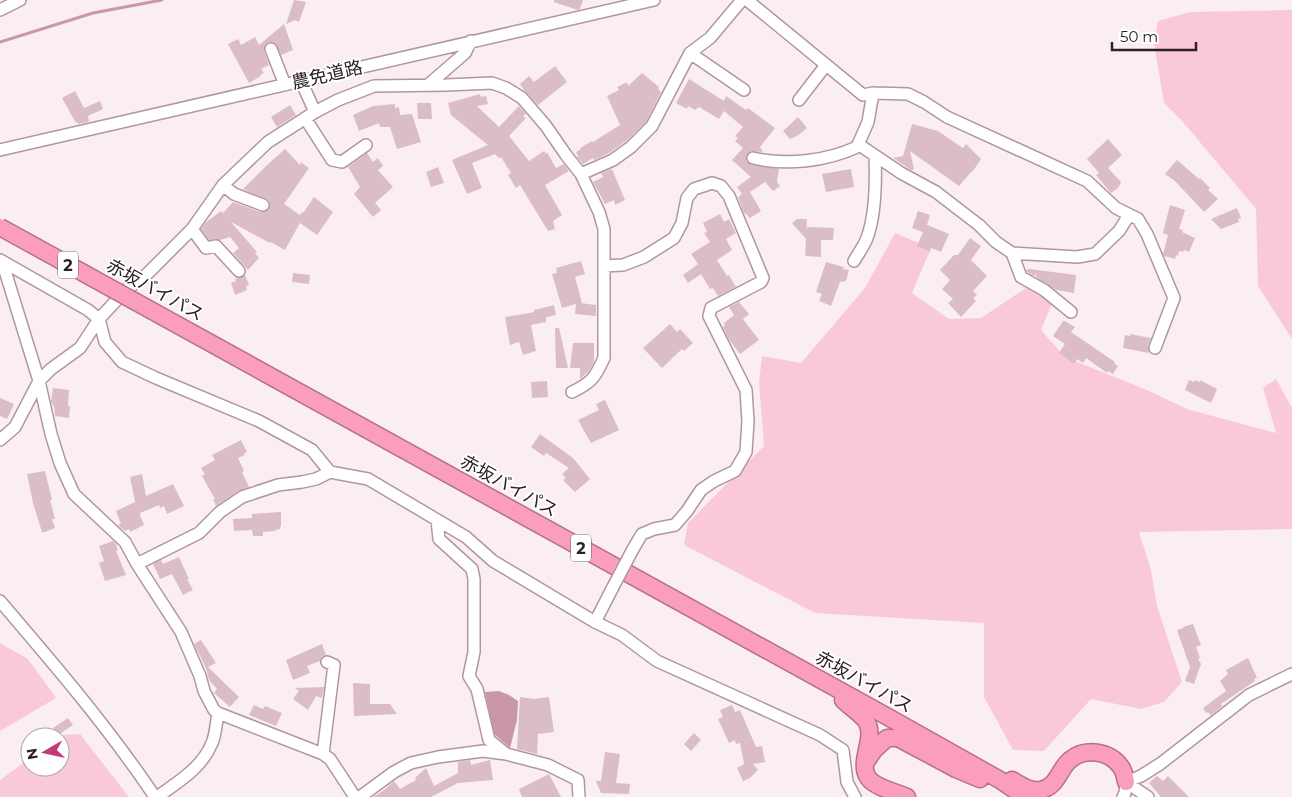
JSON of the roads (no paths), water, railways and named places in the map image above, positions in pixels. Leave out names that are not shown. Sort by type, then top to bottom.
[{"type":"highway","name":"赤坂バイパス","points":[[0,227],[1000,780],[1025,797]]},
{"type":"highway","name":"赤坂バイパス","points":[[0,235],[132,299],[842,699],[894,726],[1011,797]]},
{"type":"highway","points":[[842,699],[867,722],[870,733],[867,747],[866,771],[870,780],[887,793],[906,797]]},
{"type":"highway","points":[[888,718],[919,729],[1027,789],[1054,790],[1069,760],[1085,752],[1106,754],[1123,769],[1124,790]]},
{"type":"highway","points":[[866,762],[874,750],[887,738],[898,738],[956,770],[995,786]]},
{"type":"street","points":[[0,10],[20,0]]},
{"type":"street","name":"農免道路","points":[[0,150],[654,0]]},
{"type":"street","points":[[581,174],[613,160],[631,147],[652,126],[690,53],[710,38],[742,0]]},
{"type":"street","points":[[747,0],[863,95],[873,93],[908,94],[947,117],[1087,181],[1116,208],[1133,217],[1147,234],[1174,298],[1155,348]]},
{"type":"street","points":[[428,85],[465,53],[471,41]]},
{"type":"street","points":[[270,49],[284,85]]},
{"type":"street","points":[[690,53],[744,90]]},
{"type":"street","points":[[798,100],[826,65]]},
{"type":"street","points":[[301,81],[310,115],[332,160],[342,162],[366,145]]},
{"type":"street","points":[[0,440],[15,427],[39,381],[51,369],[80,348],[99,319],[132,299],[145,276],[192,229],[223,185],[268,142],[310,115],[338,100],[374,86],[492,82],[522,98],[546,126],[566,156],[581,174],[599,212],[604,229],[604,358],[596,375],[588,384],[572,392]]},
{"type":"street","points":[[753,158],[769,162],[790,163],[844,153],[857,147],[868,122],[873,93]]},
{"type":"street","points":[[858,144],[901,173],[936,192],[979,224],[996,242],[1012,253],[1077,257],[1095,254],[1133,217]]},
{"type":"street","points":[[854,261],[867,238],[875,203],[875,156]]},
{"type":"street","points":[[595,622],[642,534],[654,529],[675,525],[701,490],[734,471],[746,452],[748,421],[746,390],[709,316],[711,308],[762,282],[729,196],[721,186],[712,183],[694,189],[687,198],[682,223],[674,238],[644,257],[623,265],[604,266]]},
{"type":"street","points":[[223,185],[234,194],[264,206]]},
{"type":"street","points":[[0,218],[132,299]]},
{"type":"street","points":[[192,229],[206,248],[216,246],[239,270]]},
{"type":"street","points":[[1012,253],[1021,278],[1044,290],[1071,312]]},
{"type":"street","points":[[1,261],[88,310],[99,319],[105,342],[122,362],[259,421],[312,450],[330,472]]},
{"type":"street","points":[[1,261],[39,381],[51,434],[60,463],[74,494],[125,542],[181,632],[214,710],[323,754],[330,759],[355,797]]},
{"type":"street","points":[[137,564],[199,533],[220,512],[242,497],[278,484],[302,482],[330,472],[368,479],[466,537],[493,561],[595,622],[622,635],[657,661],[820,735],[843,750],[847,782],[855,797]]},
{"type":"street","points":[[437,520],[439,539],[472,569],[474,579],[474,652],[469,676],[477,689],[489,740],[506,754]]},
{"type":"street","points":[[0,601],[79,693],[156,797],[187,775],[204,759],[213,742],[218,713]]},
{"type":"street","points":[[323,754],[334,665],[327,662]]},
{"type":"street","points":[[1124,790],[1249,695],[1292,674]]},
{"type":"street","points":[[360,797],[394,772],[411,763],[483,751],[506,754],[548,764],[578,780],[579,797]]},
{"type":"street","points":[[1124,790],[1148,797]]},
{"type":"waterway","points":[[0,42],[93,13],[162,0]]}]
